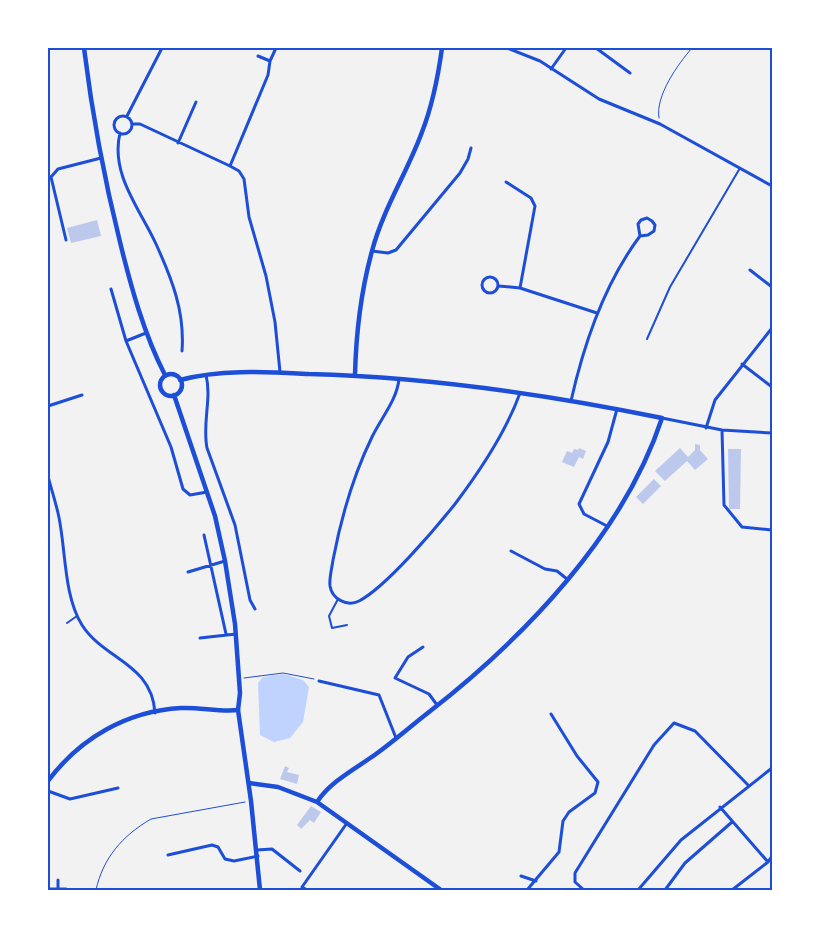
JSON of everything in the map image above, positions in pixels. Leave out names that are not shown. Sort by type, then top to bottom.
[{"type":"street","points":[[84,48],[102,158],[126,265],[146,333],[165,375]]},
{"type":"street","points":[[127,116],[162,48]]},
{"type":"street","points":[[230,166],[268,75],[270,61],[276,48]]},
{"type":"street","points":[[355,375],[359,323],[372,251],[394,193],[422,134],[430,111],[442,48]]},
{"type":"street","points":[[507,48],[540,61],[605,102],[660,124],[772,186]]},
{"type":"street","points":[[551,69],[566,48]]},
{"type":"street","points":[[596,48],[630,73]]},
{"type":"street","points":[[258,56],[270,61]]},
{"type":"street","points":[[178,143],[196,102]]},
{"type":"street","points":[[127,116],[132,124]]},
{"type":"street","points":[[127,116],[119,117],[115,121],[115,129],[120,133],[127,133],[132,124]]},
{"type":"street","points":[[132,124],[140,124],[230,166],[239,171],[244,179],[250,224],[266,276],[275,322],[280,373]]},
{"type":"street","points":[[120,133],[117,144],[124,182],[156,242],[180,305],[184,330],[182,351]]},
{"type":"street","points":[[372,251],[388,253],[396,250],[460,173],[468,160],[471,148]]},
{"type":"street","points":[[66,240],[50,177],[58,169],[102,158]]},
{"type":"street","points":[[506,182],[530,198],[535,206],[520,288]]},
{"type":"street","points":[[571,401],[580,361],[597,313],[618,272],[640,236],[638,224],[647,218],[652,220],[655,226],[654,231],[648,235],[640,236]]},
{"type":"street","points":[[750,270],[772,287]]},
{"type":"street","points":[[499,286],[497,280],[489,276],[482,282],[482,288],[489,293],[499,286],[520,288],[597,313]]},
{"type":"street","points":[[111,289],[126,341],[167,438],[183,489],[190,494],[207,492]]},
{"type":"street","points":[[706,428],[715,400],[772,328]]},
{"type":"street","points":[[126,341],[146,333]]},
{"type":"street","points":[[742,364],[772,387]]},
{"type":"street","points":[[180,380],[206,375],[280,373],[355,375],[479,386],[617,409],[706,428],[772,433]]},
{"type":"street","points":[[173,374],[180,380],[180,391],[174,395],[166,394],[161,390],[160,382],[165,375],[173,374]]},
{"type":"street","points":[[206,375],[209,388],[204,435],[235,525],[250,600],[255,610]]},
{"type":"street","points":[[399,379],[396,393],[372,436],[352,487],[338,534],[330,580],[332,592],[338,599],[350,603],[362,598],[422,543],[455,504],[495,445],[514,410],[520,392]]},
{"type":"street","points":[[48,406],[82,395]]},
{"type":"street","points":[[174,395],[207,492],[225,561],[236,634],[238,710],[258,856],[260,890]]},
{"type":"street","points":[[607,526],[584,514],[579,504],[608,442],[617,409]]},
{"type":"street","points":[[318,802],[332,784],[396,738],[493,657],[567,579],[607,526],[638,478],[653,445],[662,418]]},
{"type":"street","points":[[722,430],[724,505],[742,527],[772,530]]},
{"type":"street","points":[[48,476],[58,513],[71,594],[77,616],[83,626],[97,640],[142,677],[149,687],[155,713]]},
{"type":"street","points":[[204,536],[226,634]]},
{"type":"street","points":[[511,551],[545,569],[557,571],[567,579]]},
{"type":"street","points":[[188,572],[225,561]]},
{"type":"street","points":[[200,638],[236,634]]},
{"type":"street","points":[[423,647],[408,657],[395,678],[429,694],[437,705]]},
{"type":"street","points":[[319,681],[379,695],[396,738]]},
{"type":"street","points":[[48,781],[74,751],[100,732],[129,719],[180,708],[238,710]]},
{"type":"street","points":[[527,890],[559,852],[563,821],[569,812],[595,793],[598,782],[577,756],[552,714]]},
{"type":"street","points":[[584,890],[575,882],[575,873],[654,746],[674,723],[695,732],[748,784]]},
{"type":"street","points":[[638,890],[681,840],[748,784],[772,768]]},
{"type":"street","points":[[249,783],[278,787],[318,802],[440,890]]},
{"type":"street","points":[[48,791],[70,799],[118,788]]},
{"type":"street","points":[[720,807],[768,862]]},
{"type":"street","points":[[665,890],[685,863],[732,822]]},
{"type":"street","points":[[307,890],[302,887],[347,823]]},
{"type":"street","points":[[168,855],[212,845],[218,847],[225,858],[234,860],[258,856]]},
{"type":"street","points":[[257,850],[272,850],[300,871]]},
{"type":"street","points":[[732,890],[768,862],[772,856]]},
{"type":"street","points":[[521,876],[536,881]]},
{"type":"street","points":[[58,880],[58,889]]},
{"type":"street","points":[[48,889],[66,889]]},
{"type":"lane","points":[[647,339],[670,287],[740,168]]},
{"type":"lane","points":[[338,599],[329,616],[332,628],[347,625]]},
{"type":"lane","points":[[67,622],[77,616]]},
{"type":"path","points":[[660,124],[659,104],[673,72],[692,48]]},
{"type":"path","points":[[238,679],[283,673],[319,681]]},
{"type":"path","points":[[96,890],[99,875],[112,852],[119,843],[142,824],[169,816],[251,800]]},
{"type":"water","points":[[283,674],[303,680],[309,687],[303,722],[290,738],[274,742],[260,735],[258,683],[263,677]]},
{"type":"building","points":[[97,220],[101,236],[71,243],[67,228]]},
{"type":"building","points":[[695,444],[700,445],[700,450],[708,459],[695,470],[687,461],[665,481],[655,471],[680,448],[688,457],[695,450]]},
{"type":"building","points":[[579,448],[586,451],[583,459],[579,457],[574,467],[562,462],[567,451],[572,453],[574,449],[578,450]]},
{"type":"building","points":[[728,449],[741,449],[740,509],[729,509]]},
{"type":"building","points":[[654,479],[661,486],[643,504],[636,497]]},
{"type":"building","points":[[285,766],[289,768],[287,772],[299,775],[297,784],[280,779]]},
{"type":"building","points":[[311,806],[321,812],[314,823],[310,820],[301,829],[297,825]]}]
